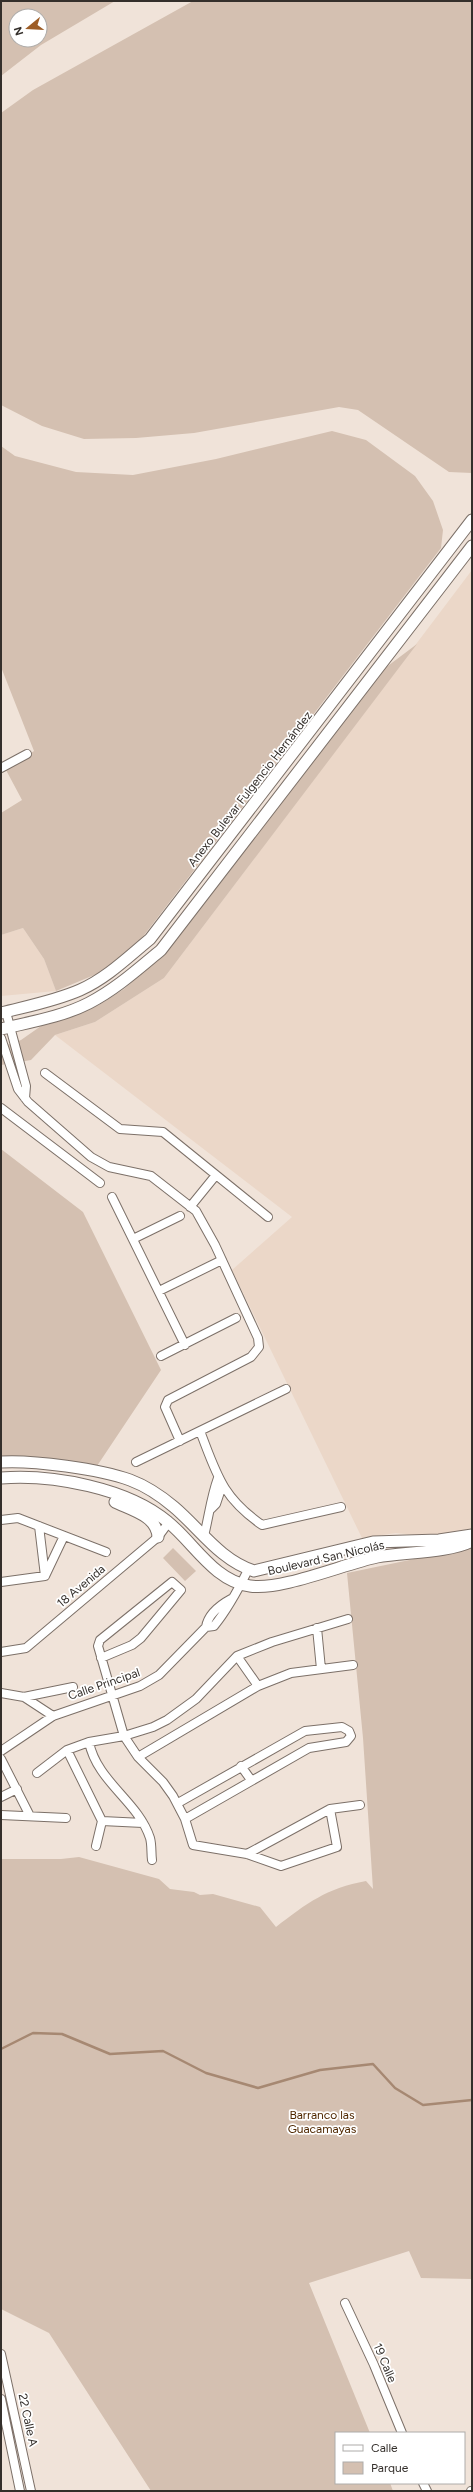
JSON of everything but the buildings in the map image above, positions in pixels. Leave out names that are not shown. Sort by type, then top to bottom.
[{"type":"main road","name":"Anexo Bulevar Fulgencio Hernández","points":[[3,1013],[55,1000],[82,989],[114,970],[150,939],[472,520]]},
{"type":"main road","points":[[5,1028],[60,1014],[89,1003],[123,982],[161,950],[472,546]]},
{"type":"main road","points":[[1,1462],[40,1463],[130,1480],[163,1498],[219,1551],[248,1570]]},
{"type":"main road","points":[[26,1477],[104,1497],[153,1522],[157,1530],[158,1537]]},
{"type":"main road","name":"Boulevard San Nicolás","points":[[1,1478],[26,1477],[66,1481],[104,1491],[147,1508],[169,1522],[212,1566],[241,1584],[256,1587],[279,1584],[377,1557],[439,1549],[472,1541]]},
{"type":"main road","points":[[169,1522],[173,1519],[178,1519],[194,1531],[201,1534]]},
{"type":"main road","name":"Boulevard San Nicolás","points":[[248,1570],[264,1571],[373,1542],[440,1540],[472,1534]]},
{"type":"street","points":[[1,768],[27,754]]},
{"type":"street","points":[[3,1013],[5,1028],[26,1086],[25,1098]]},
{"type":"street","points":[[1,1038],[18,1089],[25,1098],[84,1151],[109,1168],[152,1176],[200,1217],[222,1260],[258,1338],[258,1347],[251,1357],[168,1400],[165,1407],[180,1441]]},
{"type":"street","points":[[45,1073],[120,1129],[163,1132],[268,1217]]},
{"type":"street","points":[[1,1108],[74,1162],[100,1184]]},
{"type":"street","points":[[74,1162],[84,1151]]},
{"type":"street","points":[[190,1207],[216,1175]]},
{"type":"street","points":[[112,1197],[185,1345]]},
{"type":"street","points":[[133,1239],[180,1216]]},
{"type":"street","points":[[159,1291],[222,1260]]},
{"type":"street","points":[[161,1356],[236,1318]]},
{"type":"street","points":[[136,1462],[286,1389]]},
{"type":"street","points":[[200,1431],[220,1482],[233,1502],[262,1525],[341,1507]]},
{"type":"street","points":[[201,1534],[211,1509],[210,1500],[220,1482]]},
{"type":"street","points":[[1,1520],[18,1518],[106,1552]]},
{"type":"street","name":"18 Avenida","points":[[1,1652],[26,1648],[158,1537],[169,1522]]},
{"type":"street","points":[[39,1526],[45,1576]]},
{"type":"street","points":[[45,1576],[64,1536]]},
{"type":"street","name":"Calle Principal","points":[[1,1751],[53,1716],[140,1686],[159,1675],[206,1627],[214,1626],[228,1610],[231,1599],[248,1570]]},
{"type":"street","points":[[1,1582],[45,1576]]},
{"type":"street","points":[[101,1658],[132,1645],[141,1638],[181,1590],[172,1582],[100,1640],[98,1649],[124,1736],[138,1757],[163,1782],[178,1803],[195,1846],[247,1854],[282,1866],[336,1847],[330,1809]]},
{"type":"street","points":[[37,1773],[67,1750],[89,1742],[124,1736],[153,1727],[183,1710],[196,1700],[237,1656],[348,1618]]},
{"type":"street","points":[[318,1628],[321,1669]]},
{"type":"street","points":[[237,1656],[258,1686]]},
{"type":"street","points":[[138,1757],[258,1686],[291,1673],[353,1665]]},
{"type":"street","points":[[1,1694],[24,1696],[73,1687]]},
{"type":"street","points":[[24,1696],[53,1716]]},
{"type":"street","points":[[178,1803],[241,1766],[305,1732],[342,1727],[349,1731],[350,1736],[346,1742],[309,1748],[185,1819]]},
{"type":"street","points":[[89,1742],[98,1769],[142,1823],[150,1837],[152,1860]]},
{"type":"street","points":[[67,1750],[102,1821],[96,1846]]},
{"type":"street","points":[[1,1759],[30,1816]]},
{"type":"street","points":[[241,1766],[251,1780]]},
{"type":"street","points":[[1,1796],[17,1789]]},
{"type":"street","points":[[247,1854],[330,1809],[360,1805]]},
{"type":"street","points":[[1,1815],[66,1818]]},
{"type":"street","points":[[102,1821],[142,1823]]},
{"type":"street","name":"19 Calle","points":[[345,2303],[374,2365],[402,2432]]},
{"type":"street","name":"22 Calle A","points":[[1,2354],[31,2491]]},
{"type":"street","name":"22 Calle A","points":[[1,2399],[20,2491]]},
{"type":"shaded area","points":[[472,570],[472,1529],[435,1537],[396,1533],[362,1538],[232,1270],[292,1217],[55,1035],[95,1022],[164,978]]},
{"type":"shaded area","points":[[23,928],[44,959],[56,991],[1,996],[1,935]]},
{"type":"green space","points":[[1,1],[115,1],[48,41],[48,8],[8,8],[8,48],[37,48],[1,76]]},
{"type":"green space","points":[[193,1],[472,1],[472,473],[449,472],[358,410],[339,407],[194,433],[136,438],[84,439],[42,426],[1,405],[1,113],[33,90]]},
{"type":"green space","points":[[332,431],[366,440],[415,476],[433,501],[443,530],[441,548],[135,947],[99,973],[56,991],[44,959],[23,928],[1,935],[1,813],[22,800],[6,770],[34,751],[1,667],[1,446],[15,456],[76,472],[133,475],[216,459]]},
{"type":"green space","points":[[417,644],[164,978],[95,1022],[55,1035],[31,1060],[1,1065],[1,1047],[21,1040],[41,1026],[99,1005],[124,989],[149,967],[181,934],[385,668]]},
{"type":"green space","points":[[1,1149],[83,1212],[161,1370],[97,1466],[39,1458],[1,1457]]},
{"type":"green space","name":"Barranco las Guacamayas","points":[[472,1547],[472,2279],[421,2278],[409,2251],[309,2283],[370,2432],[335,2432],[335,2484],[390,2484],[393,2491],[151,2491],[49,2333],[1,2309],[1,1859],[61,1859],[79,1857],[159,1879],[170,1889],[194,1892],[200,1895],[213,1894],[260,1907],[276,1927],[308,1904],[329,1892],[366,1881],[373,1889],[363,1738],[347,1573]]},
{"type":"green space","points":[[173,1548],[196,1571],[185,1581],[163,1558]]},
{"type":"waterway","points":[[1,2049],[33,2033],[62,2034],[110,2054],[163,2051],[206,2073],[258,2088],[320,2070],[373,2064],[395,2088],[423,2105],[472,2100]]}]
